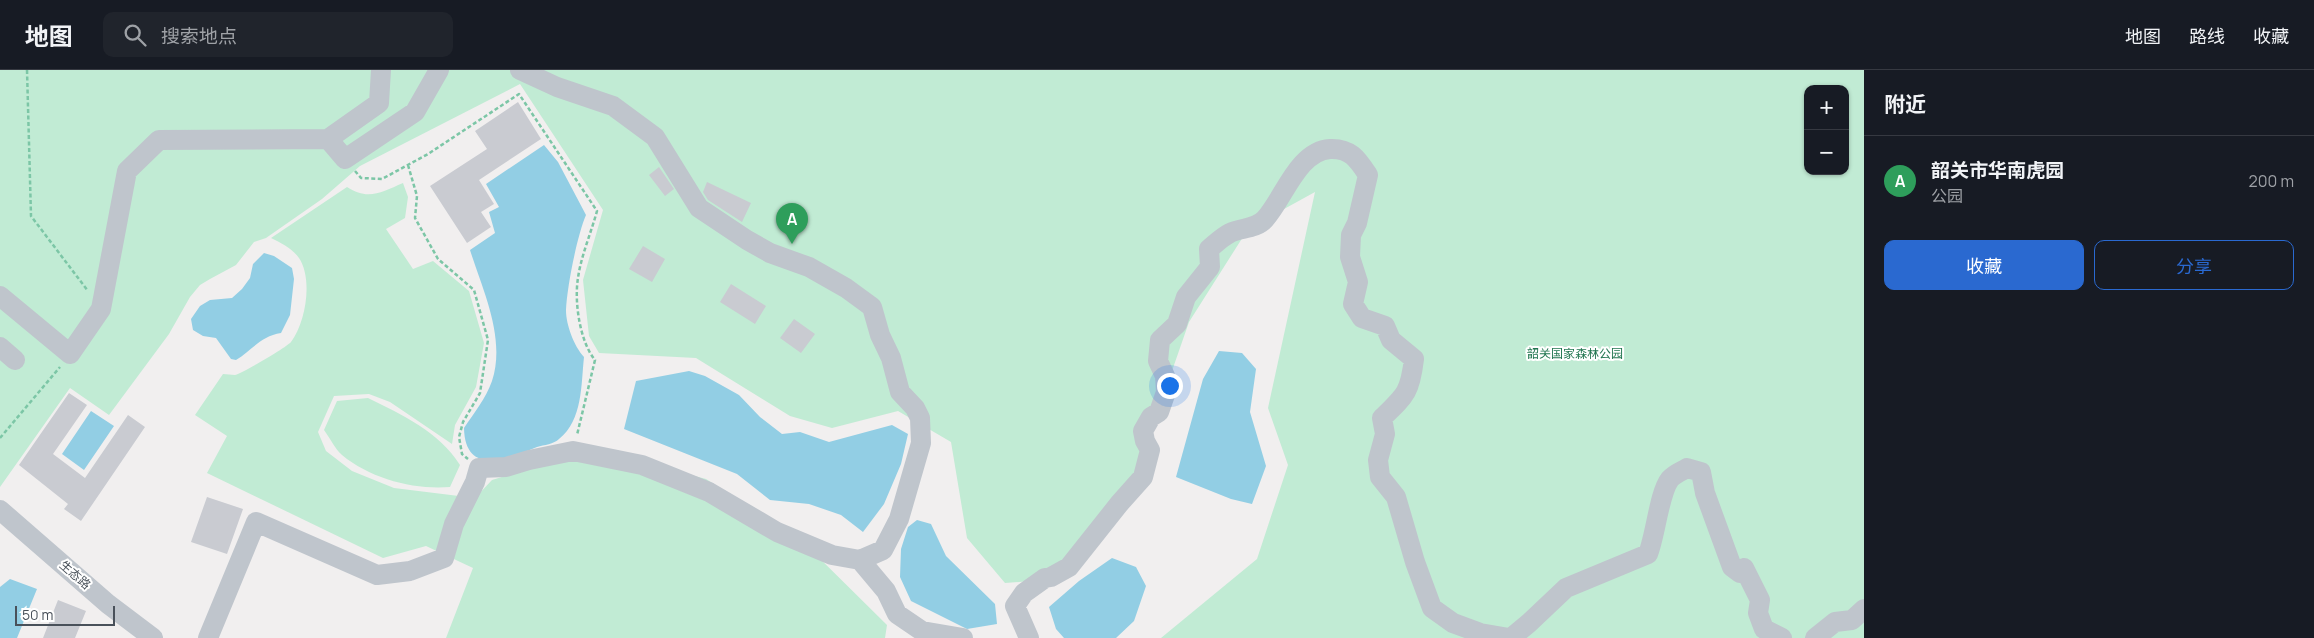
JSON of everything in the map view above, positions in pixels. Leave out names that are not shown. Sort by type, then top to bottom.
[{"type":"street","points":[[0,296],[70,354],[101,309],[128,171],[159,140],[328,139],[378,103],[380,70]]},
{"type":"street","points":[[328,139],[345,159],[415,112],[439,70]]},
{"type":"street","points":[[208,638],[256,522],[377,575],[410,571],[444,558],[454,524],[475,482],[479,468],[506,468],[529,460],[574,452],[642,465],[709,492],[777,532],[832,555],[860,560],[883,550],[899,519],[921,443],[920,418],[915,408],[900,392],[891,358],[880,336],[872,306],[846,288],[809,267],[770,253],[746,240],[699,208],[655,136],[612,106],[557,87],[520,70]]},
{"type":"street","points":[[1029,638],[1015,606],[1024,593],[1045,578],[1069,568],[1118,504],[1143,477],[1150,450],[1143,432],[1151,417],[1159,412],[1166,392],[1165,376],[1158,361],[1160,340],[1177,324],[1186,297],[1210,267],[1208,249],[1231,232],[1248,229],[1264,220],[1308,157],[1323,150],[1338,149],[1356,156],[1368,175],[1356,223],[1351,235],[1350,256],[1358,282],[1353,304],[1362,318],[1385,326],[1391,340],[1414,359],[1411,384],[1404,397],[1382,418],[1385,434],[1380,445],[1378,460],[1380,477],[1396,497],[1423,586],[1432,608],[1453,623],[1480,633],[1510,638],[1530,623],[1566,588],[1648,554],[1655,538],[1665,488],[1671,477],[1687,468],[1701,472],[1705,493],[1732,567],[1740,573],[1744,568],[1760,600],[1758,613],[1764,629],[1782,638]]},
{"type":"street","name":"生态路","points":[[0,510],[108,604],[153,638]]},
{"type":"street","points":[[860,560],[886,592],[897,614],[922,631],[962,638]]},
{"type":"street","points":[[1036,638],[1021,603],[1036,578],[1059,570]]},
{"type":"street","points":[[1815,638],[1835,622],[1852,620],[1864,609]]},
{"type":"path","points":[[26,70],[31,216],[101,309]]},
{"type":"path","points":[[345,159],[361,178],[382,179],[428,154],[519,94],[597,211],[578,279],[579,310],[583,340],[587,351],[596,360],[574,452]]},
{"type":"path","points":[[408,165],[417,196],[415,218],[438,258],[474,290],[488,340],[480,393],[463,422],[459,437],[462,454],[479,468]]},
{"type":"path","points":[[0,438],[70,354]]},
{"type":"green space","name":"韶关国家森林公园","points":[[0,70],[1864,70],[1864,638],[1161,638],[1257,559],[1288,465],[1268,408],[1315,192],[1248,229],[1189,322],[1133,483],[1056,579],[1005,583],[967,538],[951,442],[898,411],[832,428],[790,416],[696,358],[599,353],[589,336],[583,280],[603,210],[520,84],[360,166],[322,199],[266,238],[254,242],[236,265],[200,285],[190,297],[169,334],[109,415],[70,388],[0,487]]},
{"type":"green space","points":[[403,183],[408,197],[405,218],[386,229],[413,269],[433,261],[469,291],[484,343],[476,387],[455,425],[452,444],[390,402],[369,394],[334,396],[318,432],[326,451],[352,471],[394,488],[475,498],[492,480],[553,461],[581,446],[706,479],[798,537],[887,625],[885,638],[446,638],[473,568],[426,546],[383,558],[207,473],[227,436],[195,415],[223,374],[239,374],[288,345],[296,334],[304,312],[307,289],[306,277],[299,258],[286,246],[271,238],[347,187],[362,194],[375,194]]},
{"type":"green space","points":[[368,398],[419,426],[442,443],[460,465],[450,487],[422,487],[393,481],[366,471],[339,453],[324,430],[337,401]]},
{"type":"water","points":[[544,145],[558,162],[586,215],[573,262],[566,310],[571,335],[584,357],[577,412],[567,431],[557,441],[502,459],[480,459],[472,453],[466,443],[464,428],[492,381],[496,365],[496,348],[495,331],[491,315],[470,250],[495,233],[489,212],[499,207],[486,184]]},
{"type":"water","points":[[264,253],[274,256],[292,268],[294,279],[290,315],[281,333],[262,340],[236,360],[231,359],[216,338],[203,336],[193,330],[191,319],[200,306],[210,300],[232,298],[242,289],[250,278],[253,264]]},
{"type":"water","points":[[1219,351],[1242,353],[1256,369],[1250,412],[1266,466],[1252,504],[1231,499],[1176,477],[1203,379]]},
{"type":"water","points":[[689,371],[705,376],[739,395],[760,417],[782,434],[800,432],[829,442],[892,425],[908,434],[901,464],[884,504],[863,532],[841,515],[809,504],[770,500],[737,474],[624,429],[636,381]]},
{"type":"water","points":[[91,411],[114,426],[84,470],[62,454]]},
{"type":"water","points":[[917,520],[931,524],[946,556],[995,604],[997,624],[967,629],[911,601],[900,577],[901,549],[908,527]]},
{"type":"water","points":[[1112,558],[1136,567],[1146,586],[1134,621],[1116,638],[1064,638],[1056,629],[1049,607],[1079,581]]},
{"type":"water","points":[[10,579],[37,589],[17,638],[0,638],[0,587]]},
{"type":"building","points":[[518,102],[541,139],[479,180],[494,204],[481,212],[491,227],[467,243],[430,186],[487,149],[475,131]]},
{"type":"building","points":[[659,167],[674,189],[665,196],[649,175]]},
{"type":"building","points":[[707,182],[751,203],[742,222],[708,200],[703,192]]},
{"type":"building","points":[[643,246],[665,259],[652,282],[629,269]]},
{"type":"building","points":[[731,284],[766,306],[755,324],[720,302]]},
{"type":"building","points":[[794,319],[815,334],[801,353],[780,338]]},
{"type":"building","points":[[69,393],[87,405],[53,454],[85,478],[128,415],[145,427],[81,521],[64,509],[68,504],[19,465]]},
{"type":"building","points":[[207,497],[243,509],[227,554],[191,542]]},
{"type":"building","points":[[58,600],[86,611],[75,638],[43,638]]},
{"type":"place","name":"韶关市华南虎园","points":[[792,244]]}]
